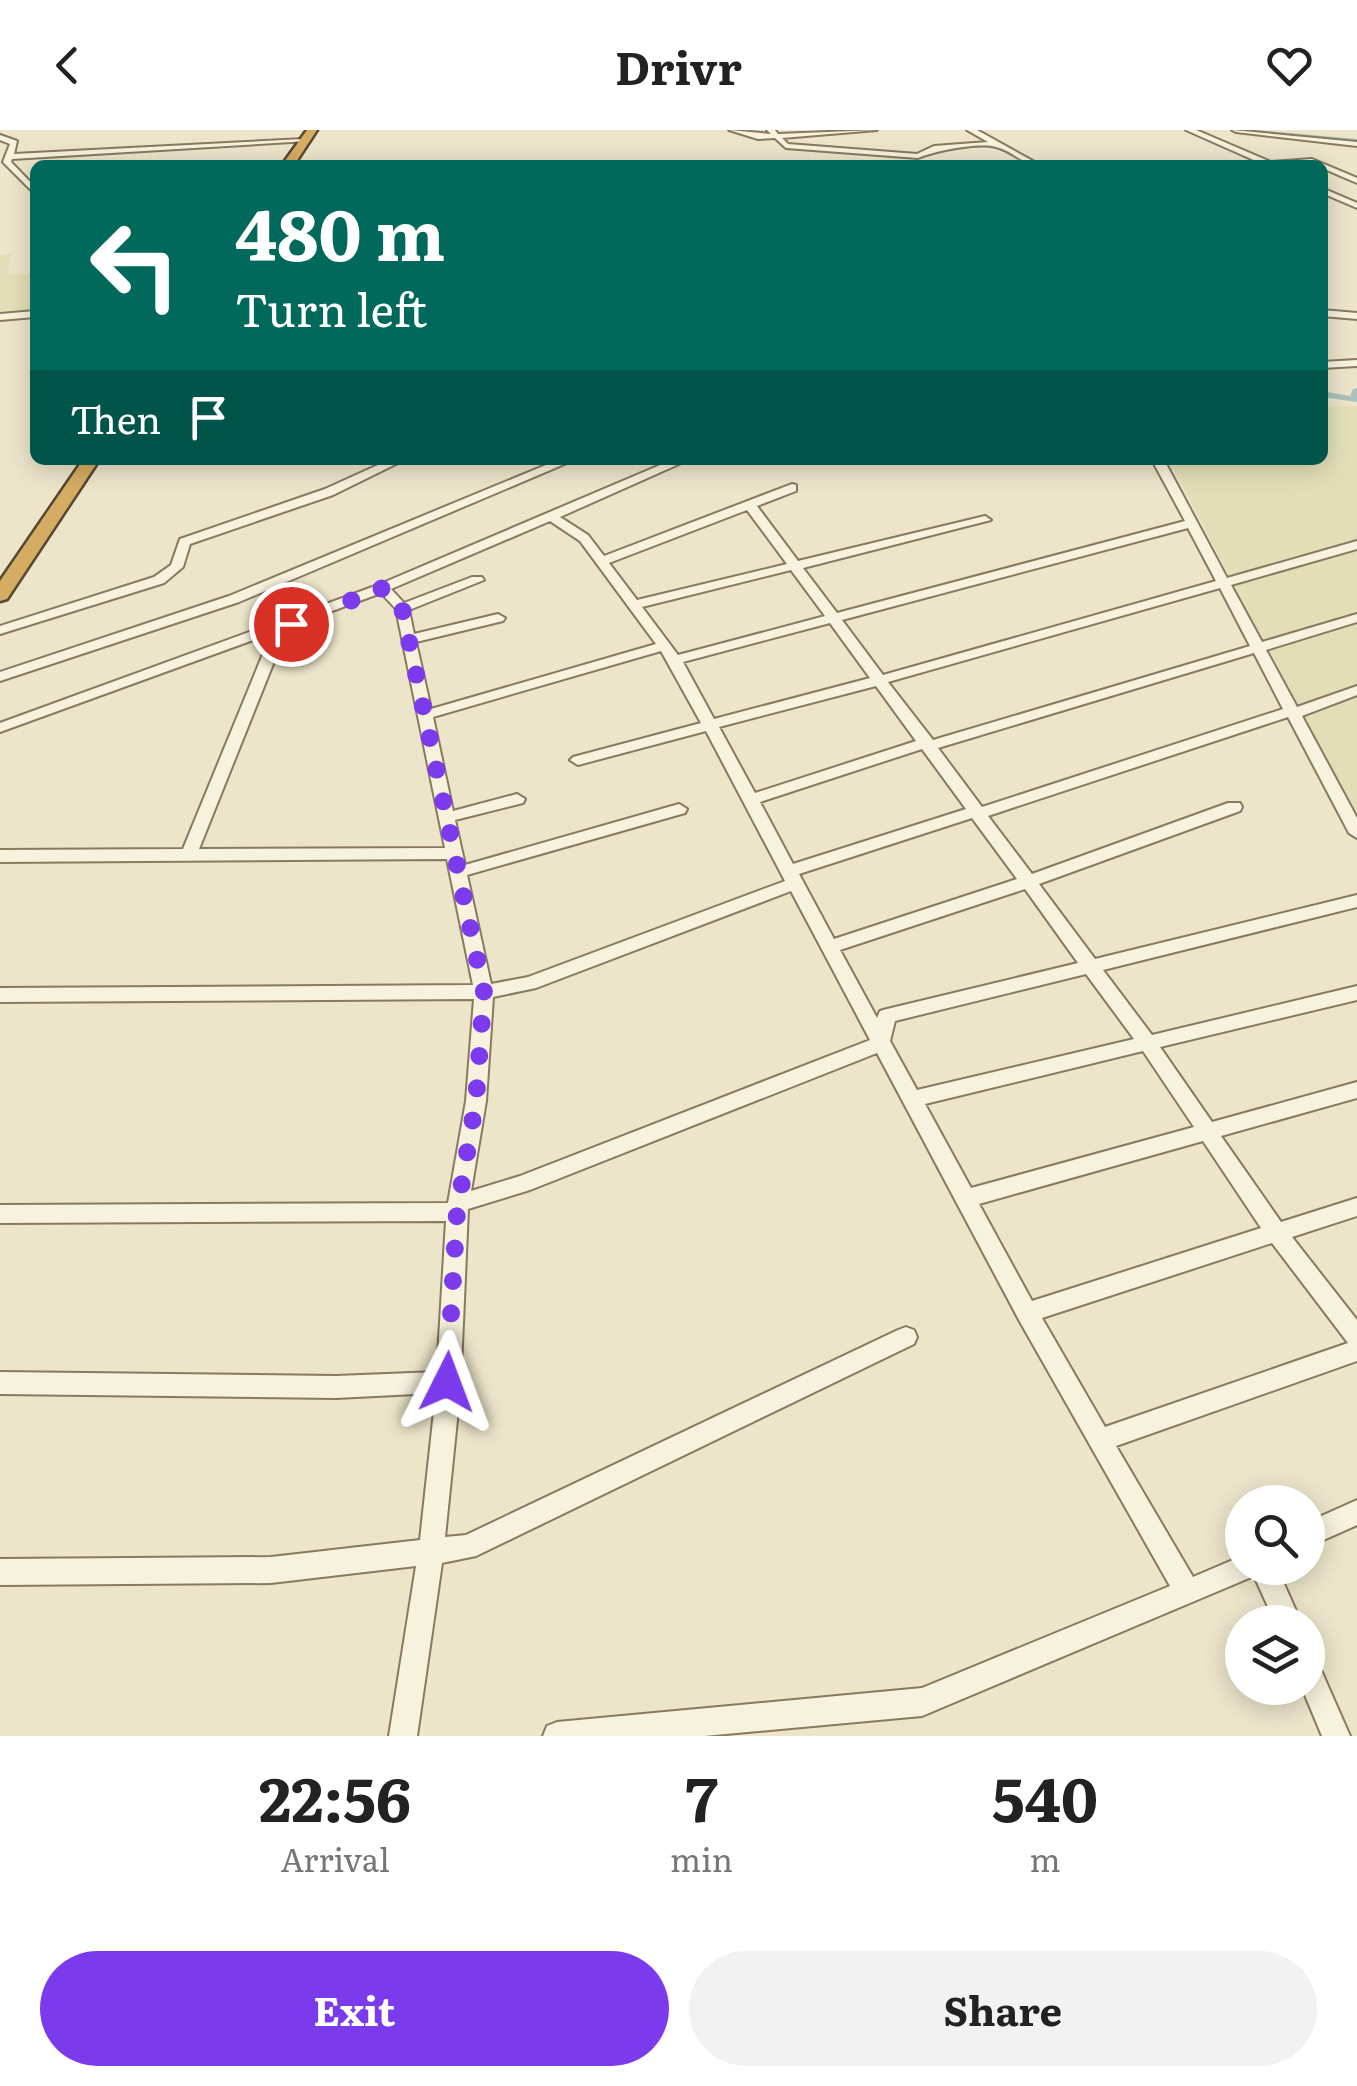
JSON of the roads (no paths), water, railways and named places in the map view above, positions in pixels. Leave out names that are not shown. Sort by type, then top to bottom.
[{"type":"highway","points":[[291,160],[312,130]]},
{"type":"highway","points":[[0,573],[74,465]]},
{"type":"highway","points":[[0,595],[89,465]]},
{"type":"street","points":[[733,130],[751,137],[874,130]]},
{"type":"street","points":[[971,130],[1027,160]]},
{"type":"street","points":[[1190,130],[1259,160]]},
{"type":"street","points":[[1236,130],[1357,144]]},
{"type":"street","points":[[1306,130],[1357,136]]},
{"type":"street","points":[[774,133],[786,146],[918,156],[934,148],[999,144]]},
{"type":"street","points":[[0,137],[14,143],[7,162],[30,187]]},
{"type":"street","points":[[1334,141],[1355,158]]},
{"type":"street","points":[[8,157],[304,142]]},
{"type":"street","points":[[1328,168],[1357,180]]},
{"type":"street","points":[[1328,193],[1357,206]]},
{"type":"street","points":[[0,317],[30,314]]},
{"type":"street","points":[[1328,314],[1357,316]]},
{"type":"street","points":[[1328,364],[1357,363]]},
{"type":"street","points":[[0,630],[159,580],[177,567],[184,542],[329,492],[387,465]]},
{"type":"street","points":[[0,677],[234,599],[556,465]]},
{"type":"street","points":[[0,728],[383,588],[670,465]]},
{"type":"street","points":[[1161,465],[1357,833]]},
{"type":"street","points":[[602,561],[792,488]]},
{"type":"street","points":[[749,504],[1146,1041],[1275,1231],[1357,1337]]},
{"type":"street","points":[[549,515],[584,538],[670,653],[1027,1314],[1188,1592]]},
{"type":"street","points":[[636,604],[985,520]]},
{"type":"street","points":[[424,715],[670,653],[836,619],[1192,523]]},
{"type":"street","points":[[578,760],[881,680],[1357,546]]},
{"type":"street","points":[[402,608],[477,580]]},
{"type":"street","points":[[383,588],[402,608],[484,992],[476,1100],[459,1207],[431,1551],[403,1736]]},
{"type":"street","points":[[408,640],[498,618]]},
{"type":"street","points":[[749,800],[1357,618]]},
{"type":"street","points":[[189,854],[272,650],[260,635]]},
{"type":"street","points":[[0,996],[484,992],[530,983],[790,878],[1357,690]]},
{"type":"street","points":[[449,817],[517,799]]},
{"type":"street","points":[[828,947],[1028,882],[1234,806]]},
{"type":"street","points":[[0,856],[189,854],[457,863],[678,809]]},
{"type":"street","points":[[880,1044],[887,1016],[1357,900]]},
{"type":"street","points":[[914,1099],[1357,993]]},
{"type":"street","points":[[0,1214],[459,1207],[880,1044]]},
{"type":"street","points":[[964,1199],[1357,1090]]},
{"type":"street","points":[[1027,1314],[1357,1207]]},
{"type":"street","points":[[0,1572],[271,1570],[467,1547],[906,1337]]},
{"type":"street","points":[[1100,1440],[1357,1351]]},
{"type":"street","points":[[0,1383],[336,1387],[447,1382]]},
{"type":"street","points":[[1325,1528],[1357,1512]]},
{"type":"street","points":[[557,1736],[922,1702],[1225,1576]]},
{"type":"street","points":[[1323,1705],[1336,1736]]},
{"type":"waterway","points":[[1259,130],[1357,141]]},
{"type":"waterway","points":[[1328,395],[1354,400],[1357,391]]}]
